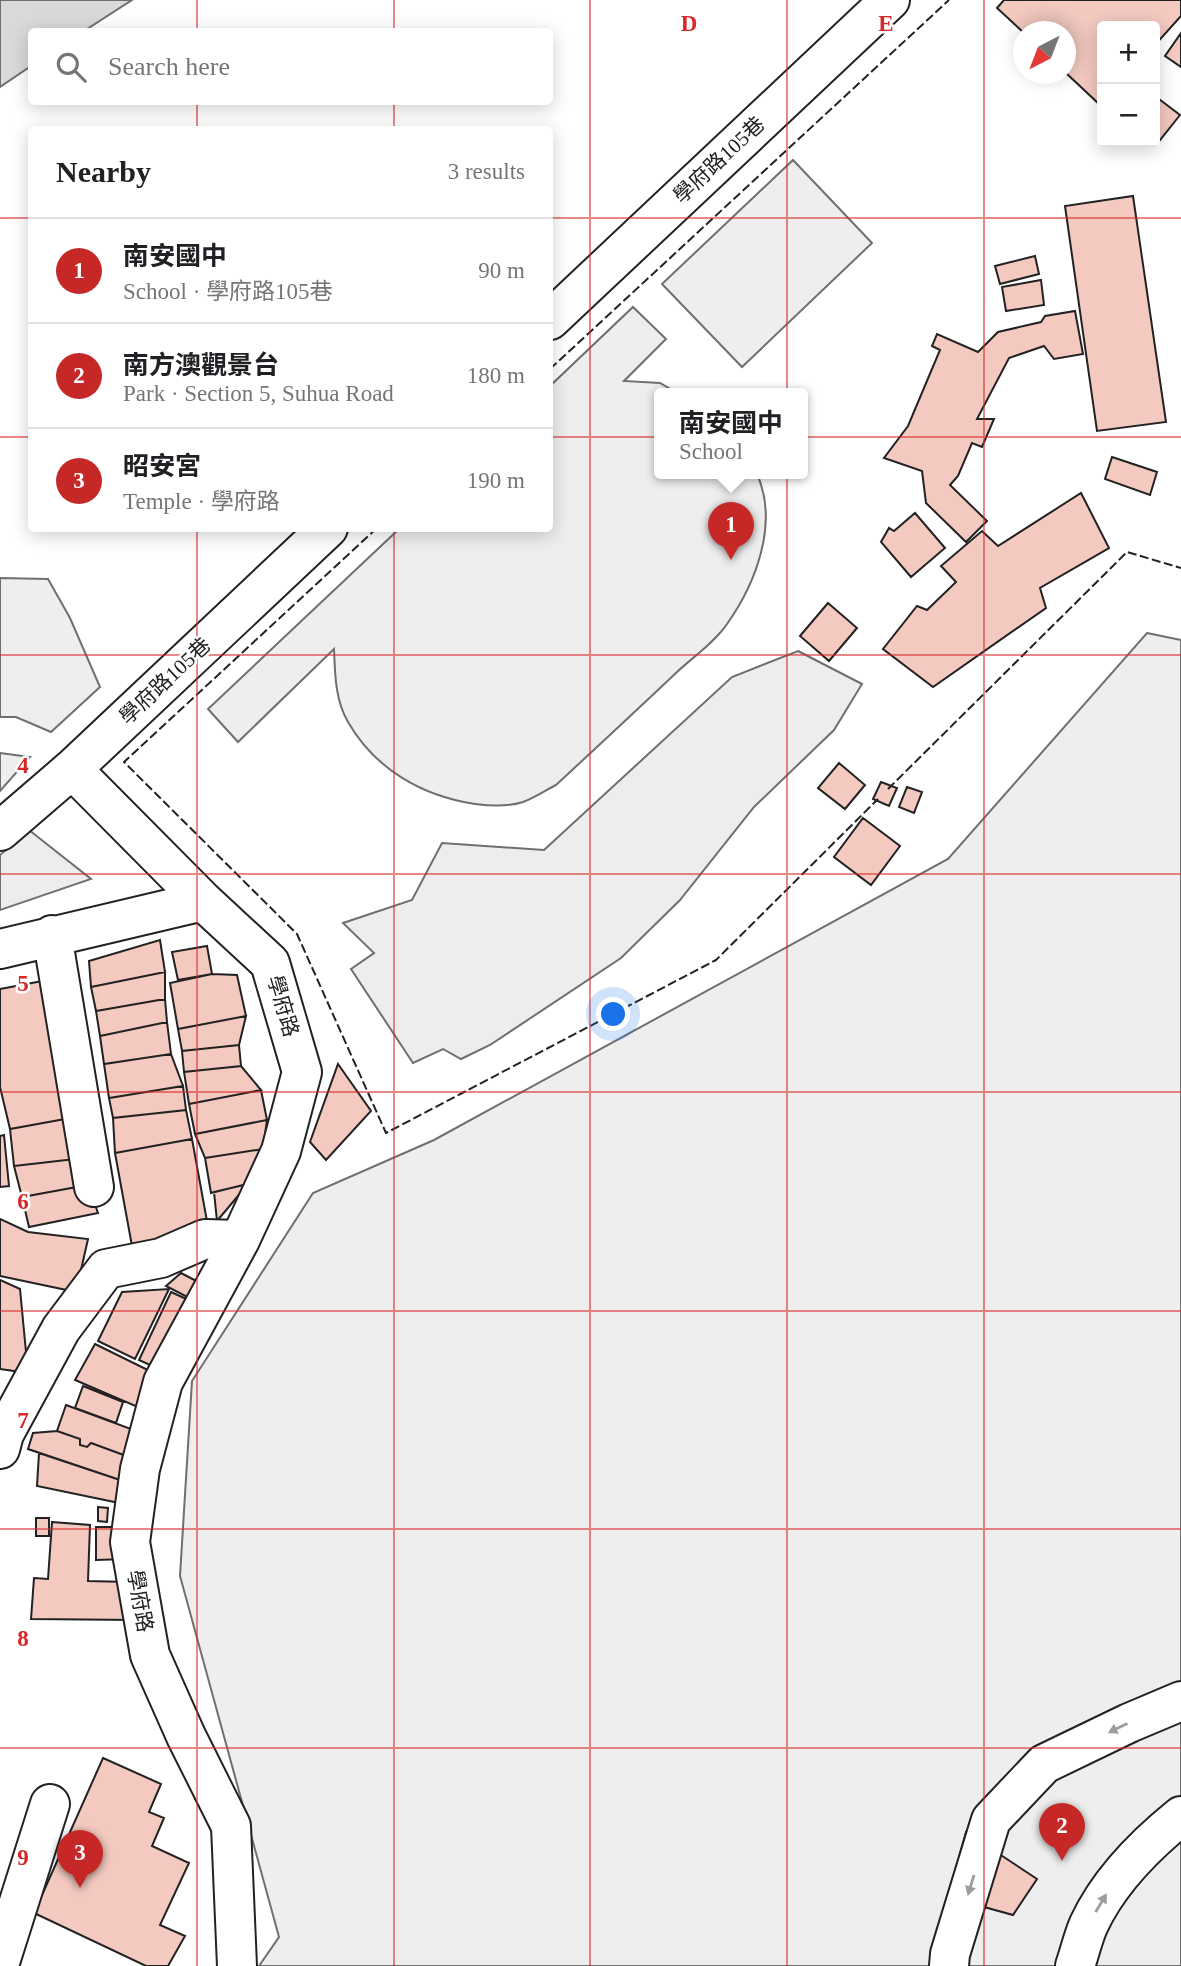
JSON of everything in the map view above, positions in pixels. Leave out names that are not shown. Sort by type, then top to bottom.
[{"type":"street","name":"學府路105巷","points":[[553,317],[890,0]]},
{"type":"street","name":"學府路105巷","points":[[0,831],[72,769],[324,532]]},
{"type":"street","name":"學府路","points":[[72,769],[203,901],[270,962],[302,1072],[281,1151],[240,1240],[163,1382],[140,1469],[130,1542],[150,1656],[230,1826],[237,1966]]},
{"type":"street","points":[[0,949],[203,901]]},
{"type":"street","points":[[52,935],[94,1187]]},
{"type":"street","points":[[0,1449],[4,1434],[61,1329],[106,1269],[161,1258],[205,1239],[240,1240]]},
{"type":"street","points":[[949,1966],[950,1954],[991,1820],[1044,1765],[1181,1701]]},
{"type":"street","points":[[0,1962],[50,1804]]},
{"type":"street","points":[[1075,1966],[1089,1924],[1111,1888],[1148,1843],[1181,1816]]},
{"type":"shaded area","points":[[0,0],[132,0],[89,28],[28,28],[28,68],[0,87]]},
{"type":"shaded area","points":[[793,160],[872,243],[742,367],[662,284]]},
{"type":"shaded area","points":[[633,307],[666,339],[624,381],[660,383],[669,388],[654,388],[654,479],[759,479],[766,512],[761,552],[738,608],[716,637],[556,785],[517,804],[487,805],[455,800],[419,787],[386,766],[359,739],[340,705],[334,649],[238,742],[208,709],[396,532],[553,532],[553,383]]},
{"type":"shaded area","points":[[0,578],[48,579],[70,618],[100,687],[51,732],[16,717],[0,717]]},
{"type":"shaded area","points":[[1147,633],[1181,640],[1181,1966],[259,1966],[279,1937],[180,1576],[192,1381],[313,1193],[434,1140],[948,859]]},
{"type":"shaded area","points":[[798,651],[862,684],[834,730],[754,807],[680,900],[621,958],[490,1045],[461,1059],[443,1049],[413,1063],[351,969],[374,953],[343,923],[412,900],[442,843],[544,850],[732,677]]},
{"type":"shaded area","points":[[0,753],[30,757],[0,791]]},
{"type":"shaded area","points":[[29,830],[91,879],[0,910],[0,855]]},
{"type":"building","points":[[1004,0],[1181,0],[1181,16],[1160,39],[1160,21],[1097,21],[1097,102],[1076,82],[1076,21],[1013,23],[997,8]]},
{"type":"building","points":[[1181,33],[1181,67],[1165,56]]},
{"type":"building","points":[[1160,100],[1180,115],[1160,140]]},
{"type":"building","points":[[1133,196],[1166,422],[1097,431],[1065,206]]},
{"type":"building","points":[[1035,256],[1039,274],[1000,284],[995,266]]},
{"type":"building","points":[[1041,280],[1044,305],[1006,311],[1002,287]]},
{"type":"building","points":[[1075,311],[1083,354],[1054,359],[1044,346],[1009,358],[977,419],[994,419],[982,447],[972,443],[958,476],[950,485],[987,521],[966,542],[926,503],[922,471],[884,458],[908,426],[940,350],[932,346],[937,334],[978,352],[998,332],[1041,322],[1045,316]]},
{"type":"building","points":[[1112,457],[1157,472],[1150,495],[1105,479]]},
{"type":"building","points":[[1081,493],[1109,548],[1040,588],[1046,608],[933,687],[883,649],[917,606],[927,610],[956,582],[941,566],[982,531],[998,546]]},
{"type":"building","points":[[915,513],[945,548],[911,577],[881,542],[889,528],[894,531]]},
{"type":"building","points":[[828,603],[857,628],[829,661],[800,636]]},
{"type":"building","points":[[839,763],[865,785],[845,809],[818,788]]},
{"type":"building","points":[[881,782],[897,788],[889,806],[873,799]]},
{"type":"building","points":[[907,787],[922,792],[914,813],[899,807]]},
{"type":"building","points":[[863,818],[900,846],[871,885],[834,857]]},
{"type":"building","points":[[160,940],[165,972],[91,987],[89,961]]},
{"type":"building","points":[[207,946],[212,974],[178,980],[172,952]]},
{"type":"building","points":[[165,972],[165,999],[96,1011],[91,987]]},
{"type":"building","points":[[212,974],[237,975],[246,1016],[178,1029],[170,983]]},
{"type":"building","points":[[53,979],[76,1117],[10,1129],[0,1087],[0,989]]},
{"type":"building","points":[[165,999],[167,1022],[100,1036],[96,1011]]},
{"type":"building","points":[[246,1016],[239,1045],[182,1051],[178,1029]]},
{"type":"building","points":[[167,1022],[171,1054],[104,1064],[100,1036]]},
{"type":"building","points":[[239,1045],[241,1066],[184,1072],[182,1051]]},
{"type":"building","points":[[171,1054],[183,1086],[109,1098],[104,1064]]},
{"type":"building","points":[[338,1064],[371,1111],[326,1160],[310,1142]]},
{"type":"building","points":[[241,1066],[261,1090],[189,1104],[184,1072]]},
{"type":"building","points":[[183,1086],[186,1110],[113,1118],[109,1098]]},
{"type":"building","points":[[261,1090],[267,1120],[195,1134],[189,1104]]},
{"type":"building","points":[[186,1110],[192,1139],[115,1153],[113,1118]]},
{"type":"building","points":[[76,1117],[84,1158],[14,1166],[10,1129]]},
{"type":"building","points":[[267,1120],[263,1149],[205,1158],[195,1134]]},
{"type":"building","points":[[4,1135],[9,1186],[0,1187],[0,1136]]},
{"type":"building","points":[[192,1139],[213,1254],[136,1268],[115,1153]]},
{"type":"building","points":[[263,1149],[259,1181],[211,1193],[205,1158]]},
{"type":"building","points":[[84,1158],[88,1185],[22,1197],[14,1166]]},
{"type":"building","points":[[248,1184],[217,1221],[214,1192]]},
{"type":"building","points":[[88,1185],[98,1213],[29,1227],[22,1197]]},
{"type":"building","points":[[0,1219],[28,1232],[88,1239],[76,1292],[0,1276]]},
{"type":"building","points":[[181,1273],[204,1285],[195,1301],[166,1286]]},
{"type":"building","points":[[0,1280],[20,1289],[28,1373],[0,1369]]},
{"type":"building","points":[[169,1289],[135,1359],[98,1341],[122,1292]]},
{"type":"building","points":[[171,1292],[193,1302],[161,1370],[139,1360]]},
{"type":"building","points":[[95,1344],[160,1376],[147,1411],[75,1380]]},
{"type":"building","points":[[83,1386],[123,1402],[116,1423],[75,1408]]},
{"type":"building","points":[[66,1405],[150,1436],[140,1461],[91,1443],[87,1447],[80,1445],[80,1439],[57,1431]]},
{"type":"building","points":[[57,1431],[80,1439],[80,1445],[87,1447],[91,1443],[140,1461],[132,1484],[28,1449],[33,1433]]},
{"type":"building","points":[[39,1453],[132,1484],[129,1505],[37,1486]]},
{"type":"building","points":[[98,1507],[108,1508],[107,1522],[98,1521]]},
{"type":"building","points":[[36,1518],[49,1518],[49,1536],[36,1536]]},
{"type":"building","points":[[52,1522],[90,1525],[88,1581],[129,1582],[136,1620],[31,1619],[34,1578],[48,1579]]},
{"type":"building","points":[[96,1527],[125,1527],[126,1559],[96,1560]]},
{"type":"building","points":[[103,1758],[161,1784],[149,1812],[164,1818],[152,1846],[189,1863],[160,1925],[185,1936],[168,1966],[146,1966],[34,1913]]},
{"type":"building","points":[[966,1832],[1037,1879],[1013,1915],[948,1897]]},
{"type":"fence","points":[[553,366],[949,0]]},
{"type":"fence","points":[[373,532],[124,762],[297,934],[386,1133],[716,960],[878,799]]},
{"type":"fence","points":[[888,789],[1127,552],[1181,568]]},
{"type":"place","name":"南安國中","points":[[731,560]]},
{"type":"place","name":"南方澳觀景台","points":[[1062,1861]]},
{"type":"place","name":"昭安宮","points":[[80,1888]]}]
